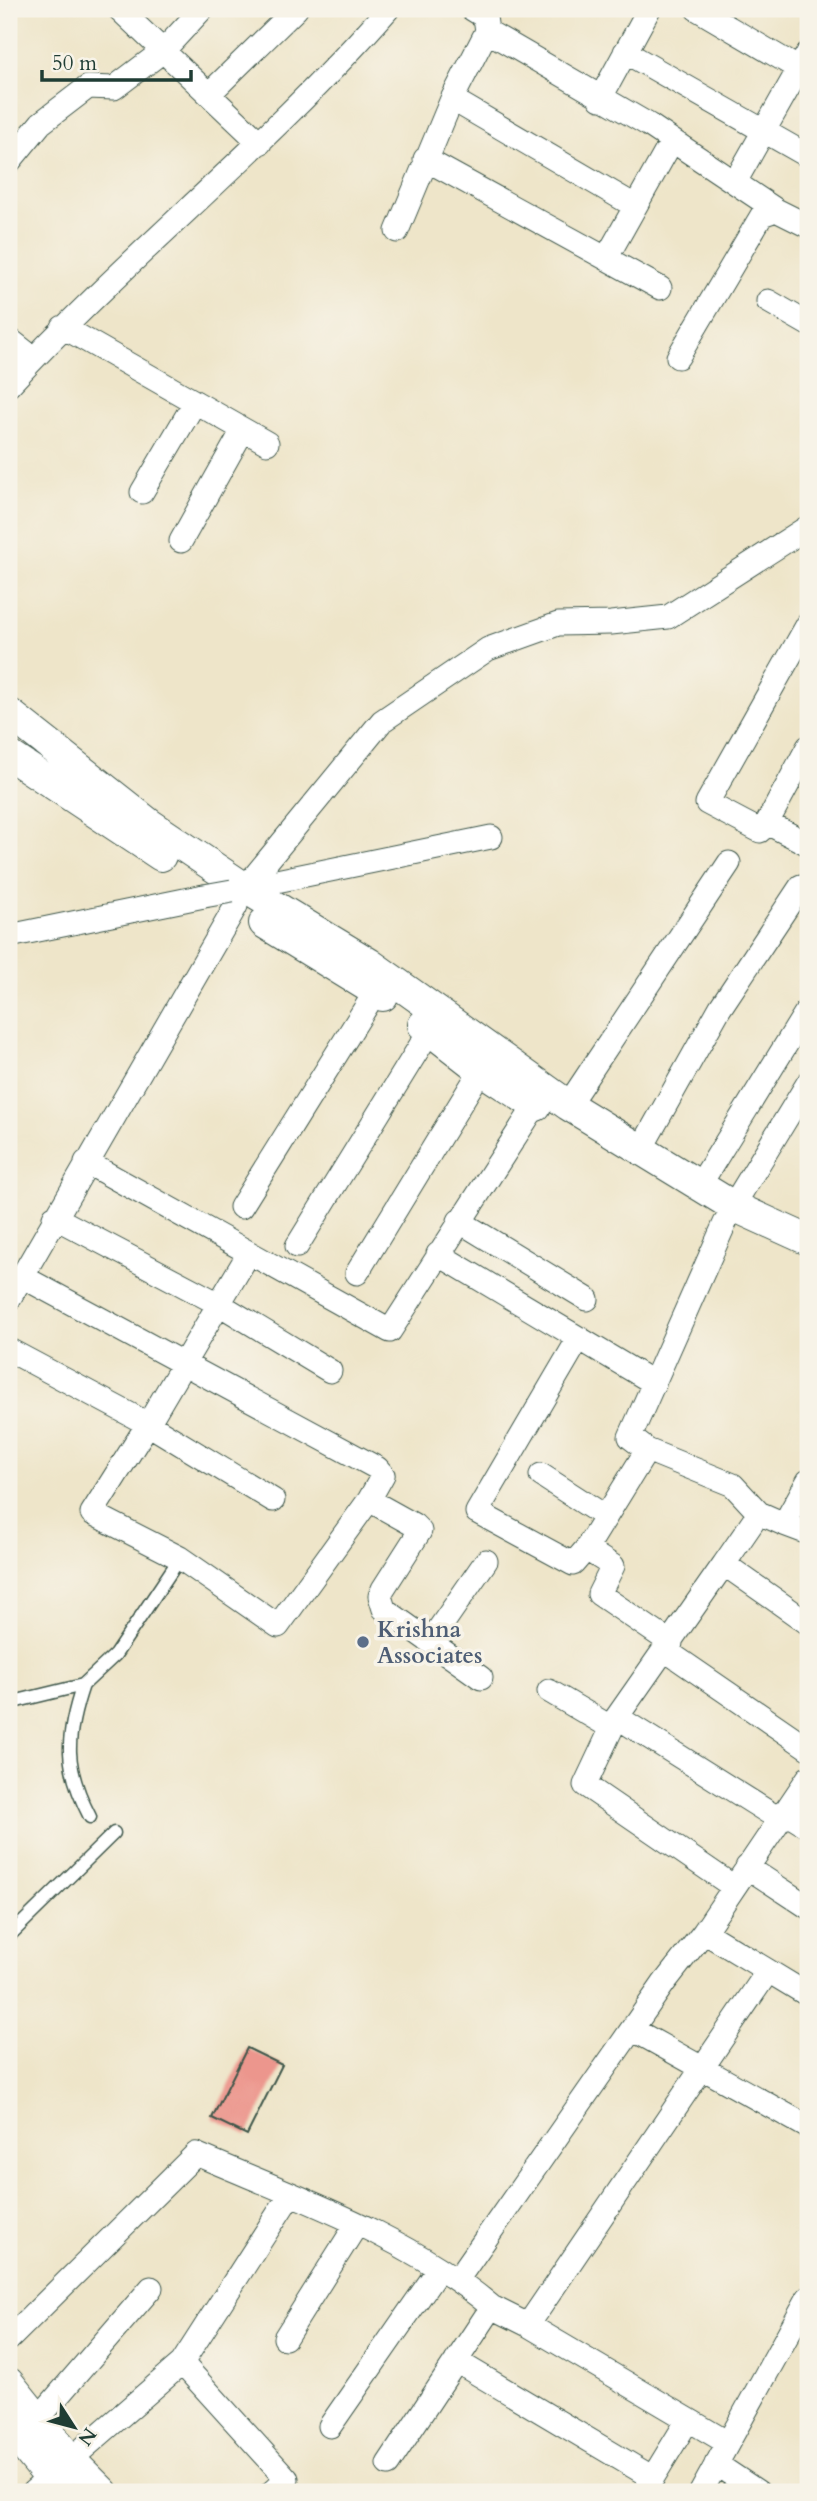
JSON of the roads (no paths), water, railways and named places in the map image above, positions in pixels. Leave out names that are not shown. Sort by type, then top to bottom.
[{"type":"street","points":[[118,9],[260,143]]},
{"type":"street","points":[[9,162],[41,123],[88,87],[114,88],[163,51],[202,9]]},
{"type":"street","points":[[209,94],[296,9]]},
{"type":"street","points":[[9,385],[63,327],[260,143],[388,9]]},
{"type":"street","points":[[397,231],[425,159],[487,30],[485,17],[472,9]]},
{"type":"street","points":[[600,99],[649,9]]},
{"type":"street","points":[[697,9],[805,65],[764,129],[735,182]]},
{"type":"street","points":[[487,30],[673,141],[776,210],[808,226]]},
{"type":"street","points":[[625,52],[808,156]]},
{"type":"street","points":[[452,99],[635,206]]},
{"type":"street","points":[[607,257],[673,141]]},
{"type":"street","points":[[425,159],[660,288]]},
{"type":"street","points":[[678,357],[762,215],[776,210]]},
{"type":"street","points":[[768,301],[808,324]]},
{"type":"street","points":[[63,327],[267,443]]},
{"type":"street","points":[[9,339],[33,358]]},
{"type":"street","points":[[142,492],[195,402]]},
{"type":"street","points":[[181,541],[243,430]]},
{"type":"street","points":[[9,1299],[238,895],[382,721],[488,649],[558,624],[611,623],[668,617],[808,527]]},
{"type":"street","points":[[808,624],[707,803],[760,831],[808,747]]},
{"type":"street","points":[[9,713],[238,895],[369,962],[568,1105],[699,1186],[729,1214],[808,1240]]},
{"type":"street","points":[[9,755],[238,895],[376,990],[481,1070],[592,1144],[808,1256]]},
{"type":"street","points":[[766,823],[808,844]]},
{"type":"street","points":[[9,936],[204,896],[238,895],[491,837]]},
{"type":"street","points":[[568,1105],[729,863]]},
{"type":"street","points":[[641,1149],[720,1008],[801,886]]},
{"type":"street","points":[[242,1207],[376,990]]},
{"type":"street","points":[[699,1186],[808,1009]]},
{"type":"street","points":[[298,1246],[430,1030]]},
{"type":"street","points":[[357,1272],[481,1070]]},
{"type":"street","points":[[808,1083],[729,1214],[630,1437],[647,1450],[733,1485],[759,1513],[808,1533]]},
{"type":"street","points":[[86,1162],[390,1331],[458,1221],[535,1106]]},
{"type":"street","points":[[54,1217],[219,1304],[330,1371]]},
{"type":"street","points":[[458,1221],[587,1299]]},
{"type":"street","points":[[21,1276],[183,1365],[382,1470],[382,1481],[278,1626],[180,1558],[92,1513],[148,1424],[183,1365],[249,1253]]},
{"type":"street","points":[[438,1254],[654,1383]]},
{"type":"street","points":[[579,1338],[477,1512],[573,1564],[586,1549],[647,1450]]},
{"type":"street","points":[[9,1350],[148,1424],[273,1500]]},
{"type":"street","points":[[541,1475],[606,1517]]},
{"type":"street","points":[[785,1524],[808,1481]]},
{"type":"street","points":[[369,1500],[414,1525],[419,1531],[380,1597],[388,1613],[481,1678]]},
{"type":"street","points":[[734,1887],[585,1784],[615,1723],[759,1513]]},
{"type":"street","points":[[586,1549],[613,1566],[599,1594],[808,1748]]},
{"type":"street","points":[[430,1642],[486,1561]]},
{"type":"street","points":[[724,1564],[808,1623]]},
{"type":"street","points":[[549,1691],[615,1723],[782,1816],[808,1827]]},
{"type":"street","points":[[330,2426],[448,2274],[704,1932],[808,1778]]},
{"type":"street","points":[[747,1867],[808,1907]]},
{"type":"street","points":[[704,1932],[808,1995]]},
{"type":"street","points":[[528,2325],[768,1971]]},
{"type":"street","points":[[632,2029],[808,2127]]},
{"type":"street","points":[[9,2339],[196,2154],[357,2224],[448,2274],[492,2307],[528,2325],[728,2443]]},
{"type":"street","points":[[9,2383],[47,2487],[70,2459],[183,2363],[290,2195]]},
{"type":"street","points":[[285,2339],[357,2224]]},
{"type":"street","points":[[23,2424],[150,2288]]},
{"type":"street","points":[[701,2492],[808,2298]]},
{"type":"street","points":[[388,2464],[492,2307]]},
{"type":"street","points":[[456,2361],[648,2485],[688,2420]]},
{"type":"street","points":[[183,2363],[287,2479],[272,2492]]},
{"type":"street","points":[[23,2424],[70,2459],[103,2492]]},
{"type":"street","points":[[716,2464],[758,2492]]},
{"type":"lane","points":[[90,1817],[74,1786],[68,1753],[71,1719],[83,1685],[115,1656],[180,1558]]},
{"type":"lane","points":[[9,1703],[83,1685]]},
{"type":"lane","points":[[9,1936],[114,1833]]},
{"type":"place","name":"Krishna Associates","points":[[363,1642]]}]
